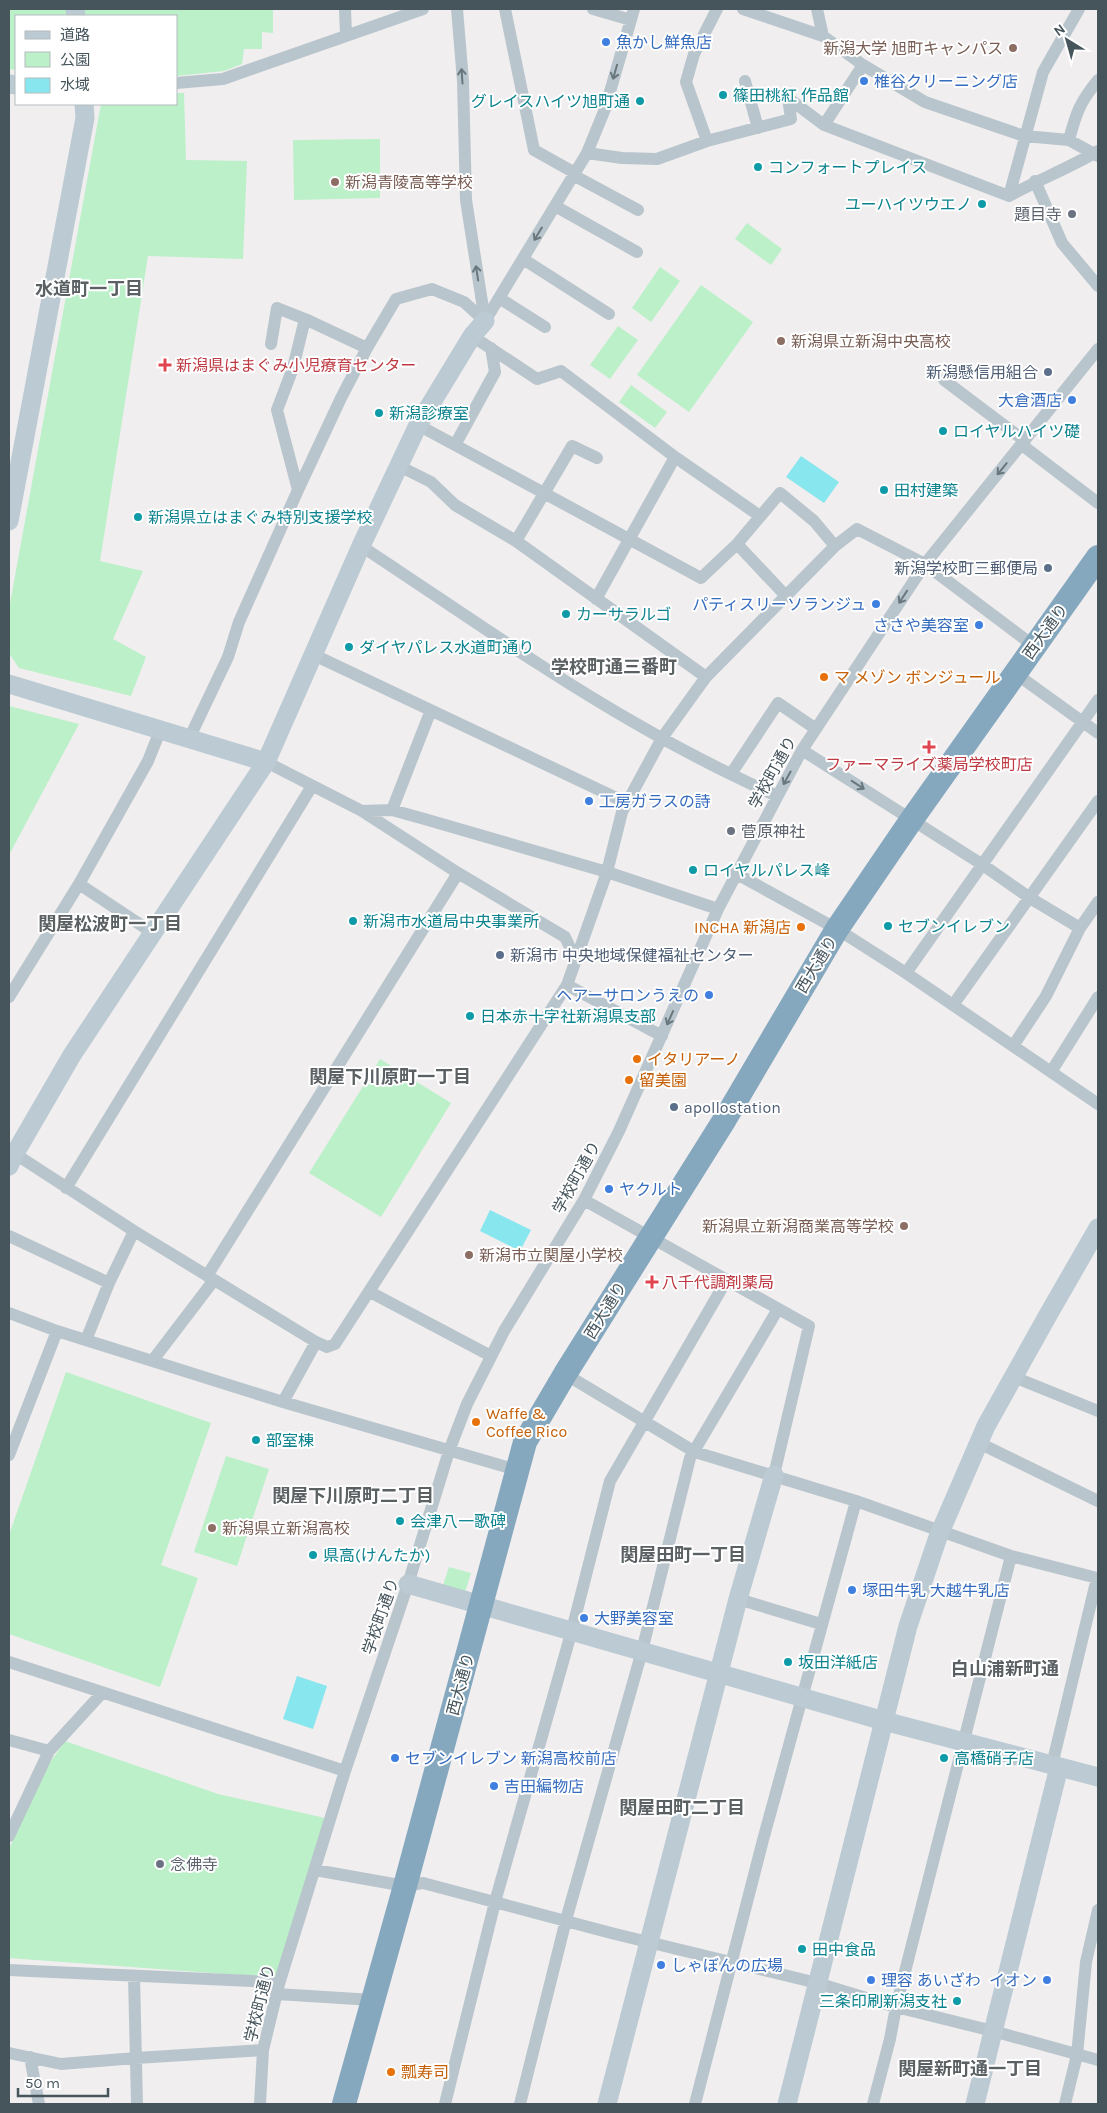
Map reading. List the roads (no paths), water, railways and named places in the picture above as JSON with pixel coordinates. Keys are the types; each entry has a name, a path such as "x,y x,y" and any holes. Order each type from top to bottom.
{"highway":[{"name":"西大通り","path":"344,2104 525,1442 564,1374 650,1239 837,929 912,819 1098,557"}],"street":[{"path":"345,9 346,35"},
{"path":"178,83 223,79 346,35 386,14 422,9"},
{"path":"457,9 463,81 466,200 485,321"},
{"path":"505,9 534,150 638,210"},
{"path":"593,9 632,14 605,109 587,152 485,321 472,336 418,425 361,546 266,762 72,1055 10,1157 66,1188 316,1342 327,1347 335,1344 567,984 607,872 622,812 662,738 706,677 785,595 835,546 857,529 925,564 1034,646"},
{"path":"707,142 686,82 694,54 717,9"},
{"path":"743,9 823,36 863,65 926,102 1024,136 1069,140 1097,153"},
{"path":"817,9 823,36"},
{"path":"1009,196 1043,72 1080,9"},
{"path":"824,124 863,65"},
{"path":"1069,140 1075,115 1083,98 1098,80"},
{"path":"745,81 758,128"},
{"path":"587,152 622,158 657,159 707,142 791,119 788,98 824,124 1009,196"},
{"path":"9,521 85,118 84,105"},
{"path":"1009,196 1035,181 1069,168 1097,153"},
{"path":"1035,181 1062,243 1098,286"},
{"path":"555,206 637,252"},
{"path":"522,259 609,314"},
{"path":"189,739 228,657 239,622 341,398 367,348 396,299 432,289 464,302 485,321"},
{"path":"499,298 545,327"},
{"path":"271,344 277,308 367,348"},
{"path":"298,490 277,410 293,368 305,319"},
{"path":"472,336 537,378 561,371 675,457 760,516"},
{"path":"455,445 495,372 491,348"},
{"name":"学校町通り","path":"260,2104 263,2050 278,1989 344,1771 408,1584 449,1451 467,1404 504,1331 584,1200 619,1131 718,909 802,750 925,564 1098,348"},
{"path":"944,380 1098,503"},
{"path":"418,425 701,578 737,544 780,493 814,521 835,546"},
{"path":"516,541 543,492 572,446 597,458"},
{"path":"596,599 675,457"},
{"path":"399,466 431,482 455,505 516,541 706,677"},
{"path":"737,544 785,595"},
{"path":"361,546 568,682 662,738 777,796"},
{"path":"314,655 628,803"},
{"path":"1015,673 1098,733"},
{"path":"9,684 266,762 362,811 458,873 565,937 576,960"},
{"path":"906,973 1098,700"},
{"path":"731,774 778,704 816,729"},
{"path":"392,810 431,710"},
{"path":"9,997 79,884 148,761 160,731"},
{"path":"802,750 983,865 1030,898 1080,928"},
{"path":"66,1188 312,786"},
{"path":"953,1005 1096,809"},
{"path":"362,811 392,810 607,872 718,909"},
{"path":"153,1360 211,1278 458,873"},
{"path":"735,874 837,929 906,973 1098,1104"},
{"path":"79,884 153,933"},
{"path":"1013,1046 1046,996 1080,928 1098,902"},
{"path":"567,984 662,1036"},
{"path":"1051,1072 1098,997"},
{"path":"584,1200 650,1239 810,1326 774,1475 738,1599 606,2104"},
{"path":"787,2104 908,1626 941,1531 979,1443 1098,1228"},
{"path":"86,1340 109,1283 134,1231"},
{"path":"9,1236 109,1283"},
{"path":"445,2104 495,1902 572,1630 610,1481 726,1280"},
{"path":"370,1292 491,1356"},
{"path":"520,2104 566,1920 642,1651 690,1458 778,1309"},
{"path":"9,1313 57,1331 283,1402 517,1470"},
{"path":"9,1455 57,1331"},
{"path":"283,1402 316,1342"},
{"path":"564,1374 695,1452 856,1501 1011,1556 1098,1578 975,2104"},
{"path":"1014,1377 1098,1411"},
{"path":"979,1443 1098,1501"},
{"path":"694,2104 801,1697 856,1501"},
{"path":"873,2104 1011,1556"},
{"path":"408,1584 572,1630 719,1675 884,1721 1098,1777"},
{"path":"738,1599 822,1624"},
{"path":"9,1662 344,1771"},
{"path":"9,1836 49,1751 102,1693"},
{"path":"9,1740 49,1751"},
{"path":"315,1870 405,1886 422,1883 648,1942 817,1983 896,2007 1098,2060"},
{"path":"1065,2104 1077,2055 1086,1962 1098,1910"},
{"path":"9,1970 252,1980 278,1989 373,2000"},
{"path":"134,1976 136,2104"},
{"path":"9,2054 61,2064 263,2050"},
{"path":"30,2057 39,2104"}],"water":[{"path":"801,456 839,482 824,503 786,477"},
{"path":"490,1210 531,1230 520,1251 480,1231"},
{"path":"297,1676 327,1686 313,1729 283,1719"}],"place":[{"name":"魚かし鮮魚店","path":"606,42"},
{"name":"新潟大学 旭町キャンパス","path":"1013,48"},
{"name":"椎谷クリーニング店","path":"864,81"},
{"name":"篠田桃紅 作品館","path":"723,95"},
{"name":"グレイスハイツ旭町通","path":"640,101"},
{"name":"コンフォートプレイス","path":"758,167"},
{"name":"新潟青陵高等学校","path":"335,182"},
{"name":"ユーハイツウエノ","path":"982,204"},
{"name":"題目寺","path":"1072,214"},
{"name":"新潟県立新潟中央高校","path":"781,341"},
{"name":"新潟県はまぐみ小児療育センター","path":"165,365"},
{"name":"新潟懸信用組合","path":"1048,372"},
{"name":"大倉酒店","path":"1072,400"},
{"name":"新潟診療室","path":"379,413"},
{"name":"ロイヤルハイツ礎","path":"943,431"},
{"name":"田村建築","path":"884,490"},
{"name":"新潟県立はまぐみ特別支援学校","path":"138,517"},
{"name":"新潟学校町三郵便局","path":"1048,568"},
{"name":"パティスリーソランジュ","path":"876,604"},
{"name":"カーサラルゴ","path":"566,614"},
{"name":"ささや美容室","path":"979,625"},
{"name":"ダイヤパレス水道町通り","path":"349,647"},
{"name":"マ メゾン ボンジュール","path":"824,677"},
{"name":"ファーマライズ薬局学校町店","path":"929,747"},
{"name":"工房ガラスの詩","path":"589,801"},
{"name":"菅原神社","path":"731,831"},
{"name":"ロイヤルパレス峰","path":"693,870"},
{"name":"新潟市水道局中央事業所","path":"353,921"},
{"name":"セブンイレブン","path":"888,926"},
{"name":"INCHA 新潟店","path":"801,927"},
{"name":"新潟市 中央地域保健福祉センター","path":"500,955"},
{"name":"ヘアーサロンうえの","path":"709,995"},
{"name":"日本赤十字社新潟県支部","path":"470,1016"},
{"name":"イタリアーノ","path":"637,1059"},
{"name":"留美園","path":"629,1080"},
{"name":"apollostation","path":"674,1107"},
{"name":"ヤクルト","path":"609,1189"},
{"name":"新潟県立新潟商業高等学校","path":"904,1226"},
{"name":"新潟市立関屋小学校","path":"469,1255"},
{"name":"八千代調剤薬局","path":"652,1282"},
{"name":"Waffe & Coffee Rico","path":"476,1422"},
{"name":"部室棟","path":"256,1440"},
{"name":"会津八一歌碑","path":"400,1521"},
{"name":"新潟県立新潟高校","path":"212,1528"},
{"name":"県高(けんたか)","path":"313,1555"},
{"name":"塚田牛乳 大越牛乳店","path":"852,1590"},
{"name":"大野美容室","path":"584,1618"},
{"name":"坂田洋紙店","path":"788,1662"},
{"name":"セブンイレブン 新潟高校前店","path":"395,1758"},
{"name":"高橋硝子店","path":"944,1758"},
{"name":"吉田編物店","path":"494,1786"},
{"name":"念佛寺","path":"160,1864"},
{"name":"田中食品","path":"802,1949"},
{"name":"しゃぼんの広場","path":"661,1965"},
{"name":"理容 あいざわ","path":"871,1980"},
{"name":"イオン","path":"1047,1980"},
{"name":"三条印刷新潟支社","path":"957,2001"},
{"name":"瓢寿司","path":"391,2072"}],"district":[{"name":"水道町一丁目","path":"89,289"},
{"name":"学校町通三番町","path":"614,667"},
{"name":"関屋松波町一丁目","path":"110,924"},
{"name":"関屋下川原町一丁目","path":"390,1077"},
{"name":"関屋下川原町二丁目","path":"353,1496"},
{"name":"関屋田町一丁目","path":"683,1555"},
{"name":"白山浦新町通","path":"1005,1669"},
{"name":"関屋田町二丁目","path":"682,1808"},
{"name":"関屋新町通一丁目","path":"970,2069"}]}
